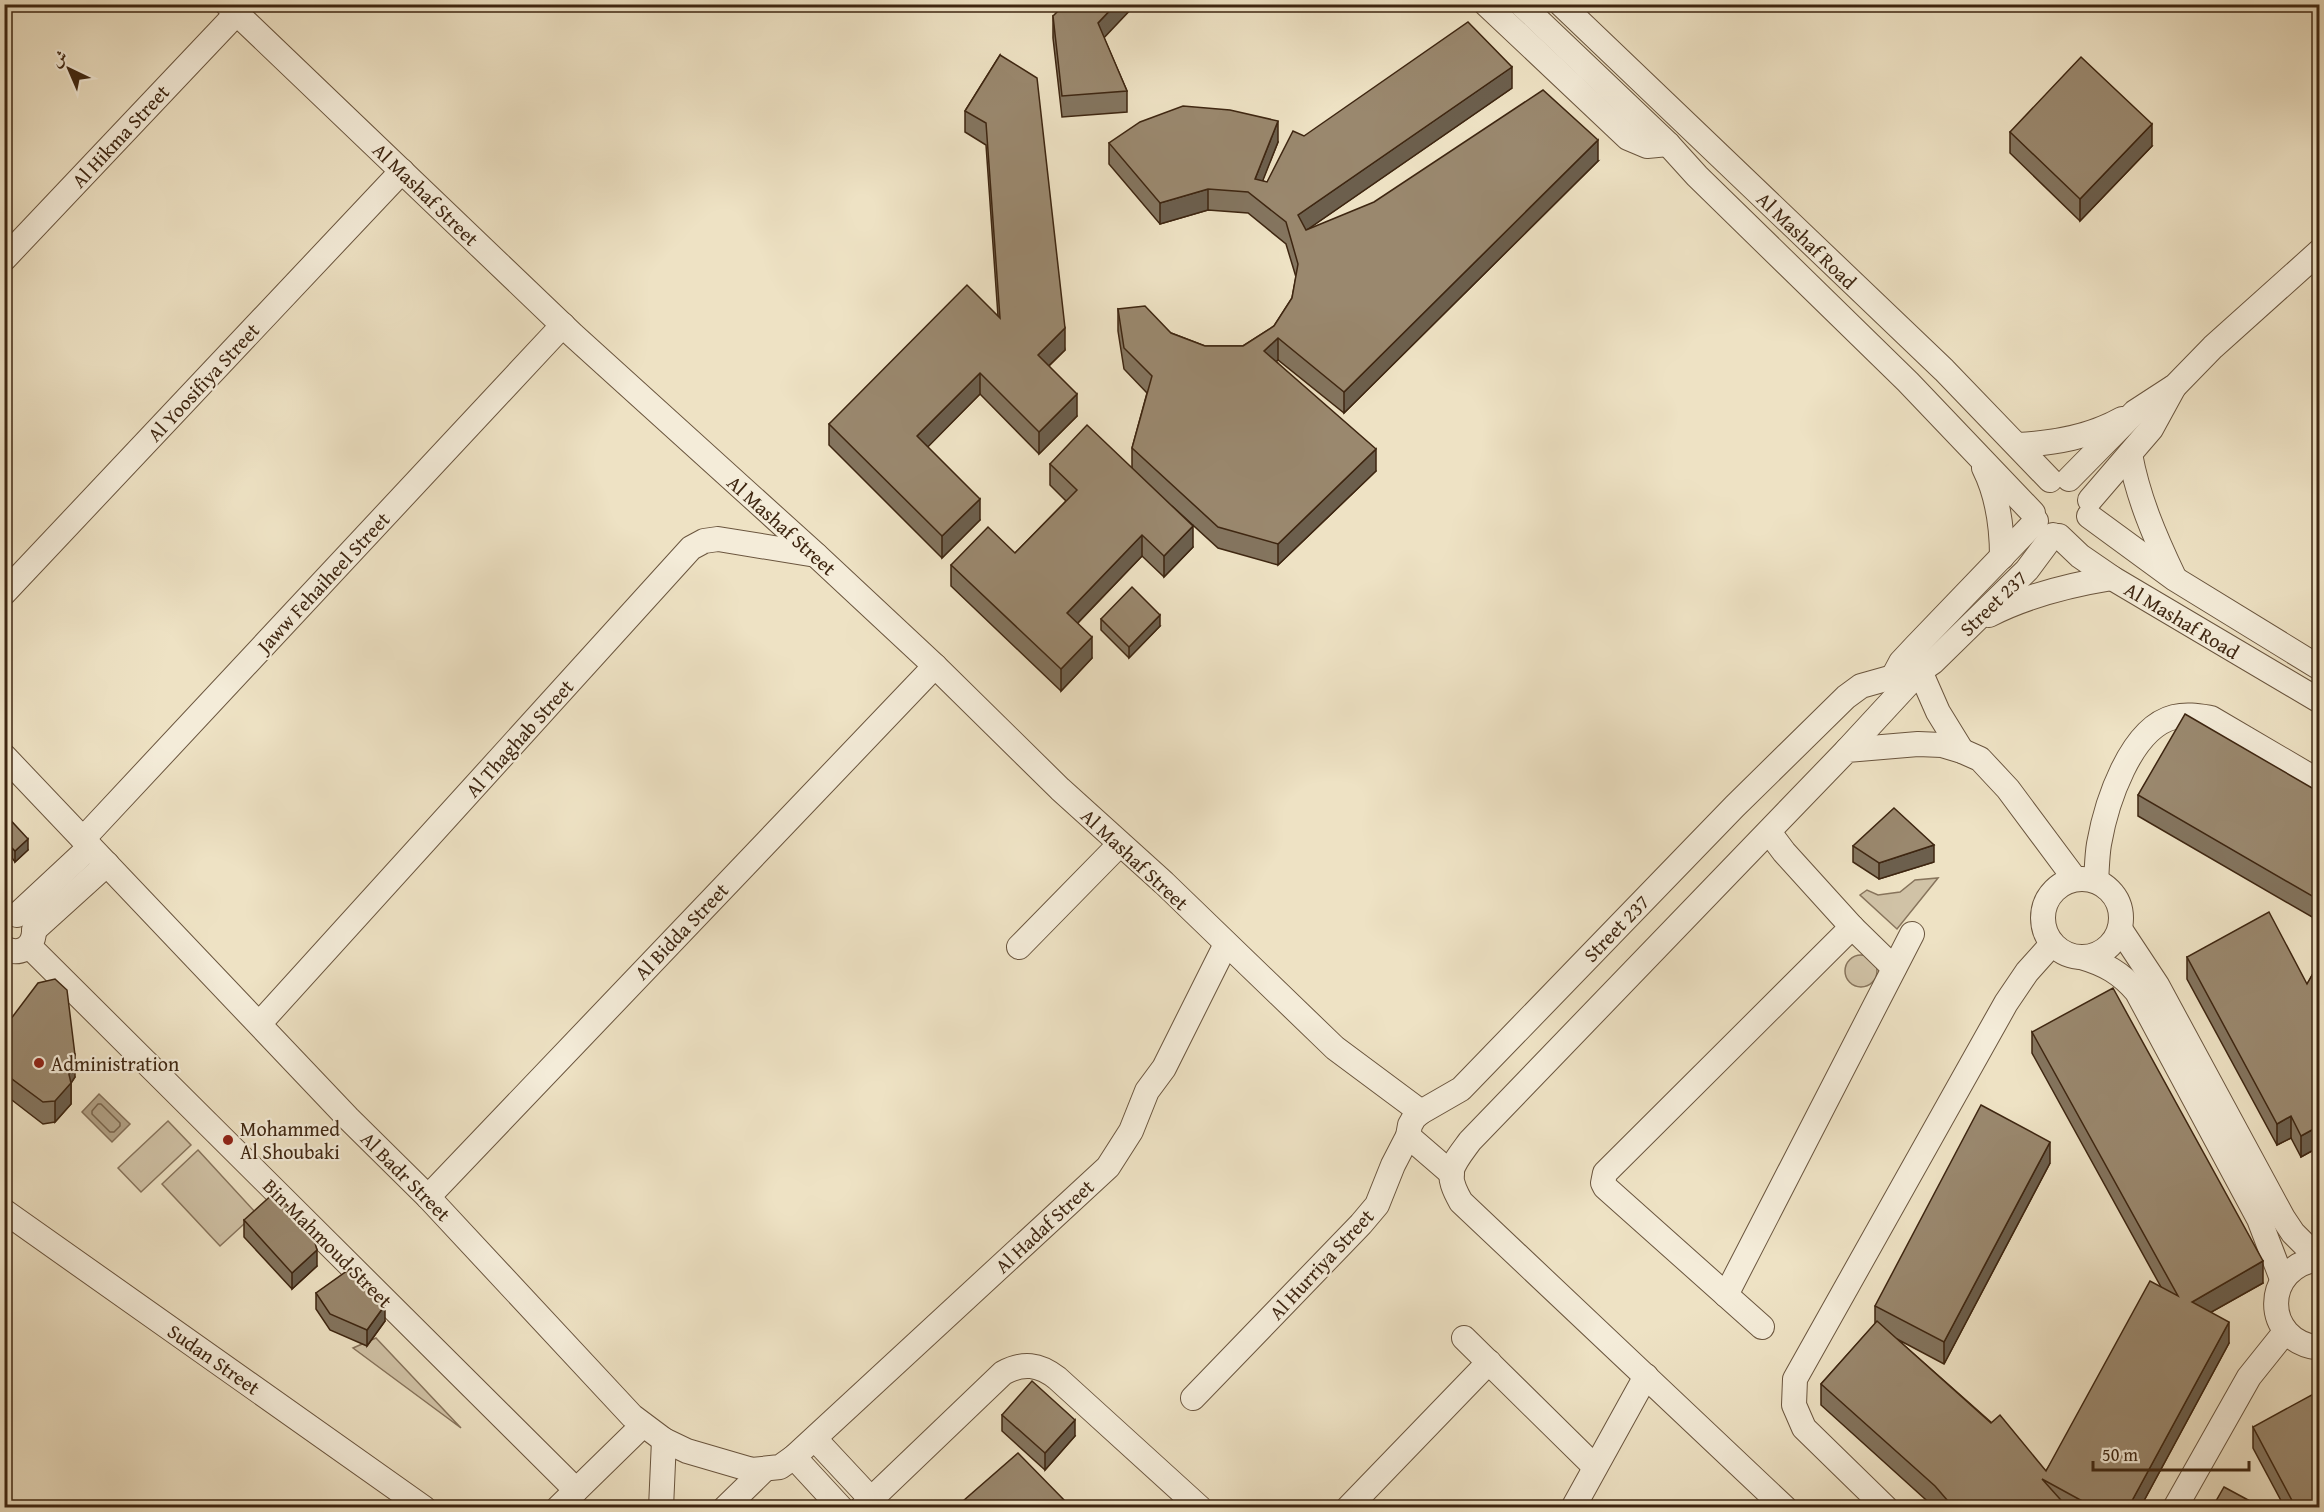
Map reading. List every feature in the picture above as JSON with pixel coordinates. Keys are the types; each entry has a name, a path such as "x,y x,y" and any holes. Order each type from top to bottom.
{"street":[{"path":"1486,4 1628,138 1647,146 1668,144"},
{"name":"Al Mashaf Road","path":"1521,4 1668,144 1908,382 2045,526 2080,556 2112,578 2316,702"},
{"name":"Al Mashaf Road","path":"1561,4 1944,370 2018,445 2060,479"},
{"name":"Al Mashaf Street","path":"231,9 563,326 816,555 934,666 1060,789 1335,1048 1421,1112"},
{"name":"Al Hikma Street","path":"4,258 231,9"},
{"name":"Al Yoosifiya Street","path":"4,593 402,171"},
{"path":"2018,445 2067,440 2113,424 2135,412 2175,386 2213,347 2319,251"},
{"name":"Jaww Fehaiheel Street","path":"21,927 86,843 563,326"},
{"path":"2135,412 2060,479 2042,485 2032,503 2045,526 2067,535 2080,529 2089,508 2151,429 2175,386"},
{"path":"2130,454 2136,483 2149,522 2175,579"},
{"path":"1979,458 1995,496 2001,526 2002,557"},
{"path":"2060,479 2083,487 2089,508"},
{"name":"Al Mashaf Road","path":"2089,508 2175,579 2319,668"},
{"name":"Street 237","path":"1893,677 1908,655 2002,557 2045,526"},
{"name":"Street 237","path":"1421,1112 1461,1089 1736,806 1846,697 1862,686 1893,677 1906,676 1920,671 1933,662 2027,570 2045,526"},
{"name":"Al Thaghab Street","path":"260,1023 690,548 704,541 718,539 816,555"},
{"path":"1971,624 2016,603 2063,587 2112,578"},
{"name":"Al Bidda Street","path":"428,1197 934,666"},
{"path":"1785,1508 1461,1202 1451,1184 1453,1165 1470,1141 1752,851 1920,671 1934,704 1962,751"},
{"path":"2086,880 2118,781 2140,740 2154,727 2172,718 2192,715 2211,718 2319,782"},
{"path":"1847,750 1918,744 1942,745 1980,759 2086,880"},
{"name":"Al Badr Street","path":"4,756 348,1118 428,1197 643,1425 664,1440 710,1459 752,1470 764,1470"},
{"path":"1769,832 1848,931"},
{"path":"1019,947 1120,844"},
{"path":"1752,851 1766,857 1782,870 1848,931 1894,968"},
{"path":"4,948 15,952 25,949 21,927 107,864"},
{"path":"2081,957 2102,952 2110,946 2120,929 2122,919 2118,900 2105,885 2086,880 2057,888 2045,905 2043,925 2052,944 2070,956 2081,957 2113,969 2137,992 2259,1219 2282,1279"},
{"name":"Bin Mahmoud Street","path":"21,927 576,1490"},
{"path":"2120,929 2157,985 2283,1218 2293,1233 2319,1259"},
{"path":"1762,1327 1605,1187 1603,1178 1605,1173 1848,931"},
{"path":"1726,1295 1912,934"},
{"name":"Al Hadaf Street","path":"794,1457 1108,1167 1131,1131 1147,1091 1164,1068 1226,944"},
{"path":"1886,1508 1804,1428 1794,1405 1795,1379 2006,1003 2027,972 2052,944"},
{"name":"Al Hurriya Street","path":"1193,1398 1377,1205 1414,1118 1421,1112"},
{"path":"1408,1136 1452,1174"},
{"name":"Sudan Street","path":"4,1211 424,1508"},
{"path":"2319,1259 2304,1261 2282,1279 2275,1306 2278,1320 2285,1332 2296,1342 2308,1347 2319,1348"},
{"path":"2175,1508 2248,1377 2285,1332"},
{"path":"1464,1338 1594,1466"},
{"path":"1348,1508 1489,1362"},
{"path":"814,1439 867,1503 1003,1373 1013,1367 1037,1366 1057,1378 1200,1508"},
{"path":"1573,1508 1594,1466 1646,1376"},
{"path":"558,1508 643,1425"},
{"path":"660,1508 664,1440"},
{"path":"725,1508 764,1470 780,1467 794,1457 841,1508"}],"shaded area":[{"path":"1938,878 1897,929 1860,895 1867,890 1878,895 1900,892 1915,880"},
{"path":"1861,955 1872,960 1877,971 1872,982 1861,987 1850,982 1845,971 1850,960"},
{"path":"168,1121 191,1145 141,1192 118,1168"},
{"path":"198,1150 256,1213 220,1246 162,1184"},
{"path":"376,1338 461,1428 353,1348"}],"water":[{"path":"99,1094 130,1124 112,1142 82,1112"}],"building":[{"path":"1065,4 1116,4 1098,23 1127,91 1062,96 1053,16"},
{"path":"1468,22 1512,67 1298,215 1306,230 1374,202 1543,90 1598,140 1344,392 1278,338 1264,351 1376,449 1278,544 1218,527 1132,448 1152,376 1124,348 1118,309 1145,306 1171,333 1205,346 1243,346 1274,326 1292,298 1298,264 1286,222 1248,192 1208,189 1160,203 1109,143 1140,122 1183,106 1230,110 1278,121 1255,179 1267,182 1293,131 1304,136"},
{"path":"1000,55 1037,78 1065,328 1038,355 1077,394 1039,432 980,373 917,436 980,499 942,536 829,424 967,285 1000,318 986,123 965,111"},
{"path":"2081,57 2152,124 2080,199 2010,132"},
{"path":"1087,425 1193,526 1164,556 1142,535 1067,613 1092,637 1061,669 951,565 988,527 1015,553 1077,490 1050,464"},
{"path":"1132,587 1160,615 1129,647 1101,619"},
{"path":"2185,714 2319,792 2319,900 2138,795"},
{"path":"1894,808 1934,845 1879,863 1853,846"},
{"path":"4,813 28,839 15,851 12,848 4,855"},
{"path":"2269,912 2307,984 2319,963 2319,1126 2301,1136 2291,1116 2277,1124 2187,957"},
{"name":"Administration","path":"55,979 67,990 75,1055 67,1066 71,1083 55,1101 43,1102 4,1073 4,1028 38,983"},
{"path":"2113,988 2263,1261 2192,1302 2229,1322 2128,1508 2095,1508 2042,1479 2068,1508 1954,1508 1935,1486 1821,1384 1877,1321 1991,1423 2000,1415 2046,1471 2150,1281 2178,1296 2032,1032"},
{"path":"1981,1105 2050,1142 1944,1342 1875,1306"},
{"path":"275,1192 312,1232 317,1250 292,1273 244,1220"},
{"path":"351,1268 385,1305 367,1330 330,1314 316,1293"},
{"path":"1032,1381 1075,1420 1045,1453 1002,1415"},
{"path":"2319,1391 2319,1508 2296,1508 2253,1427"},
{"path":"1018,1453 1070,1508 955,1508"},
{"path":"2224,1487 2263,1508 2212,1508"}],"place":[{"name":"Administration","path":"39,1063"},
{"name":"Mohammed Al Shoubaki","path":"228,1140"}]}
